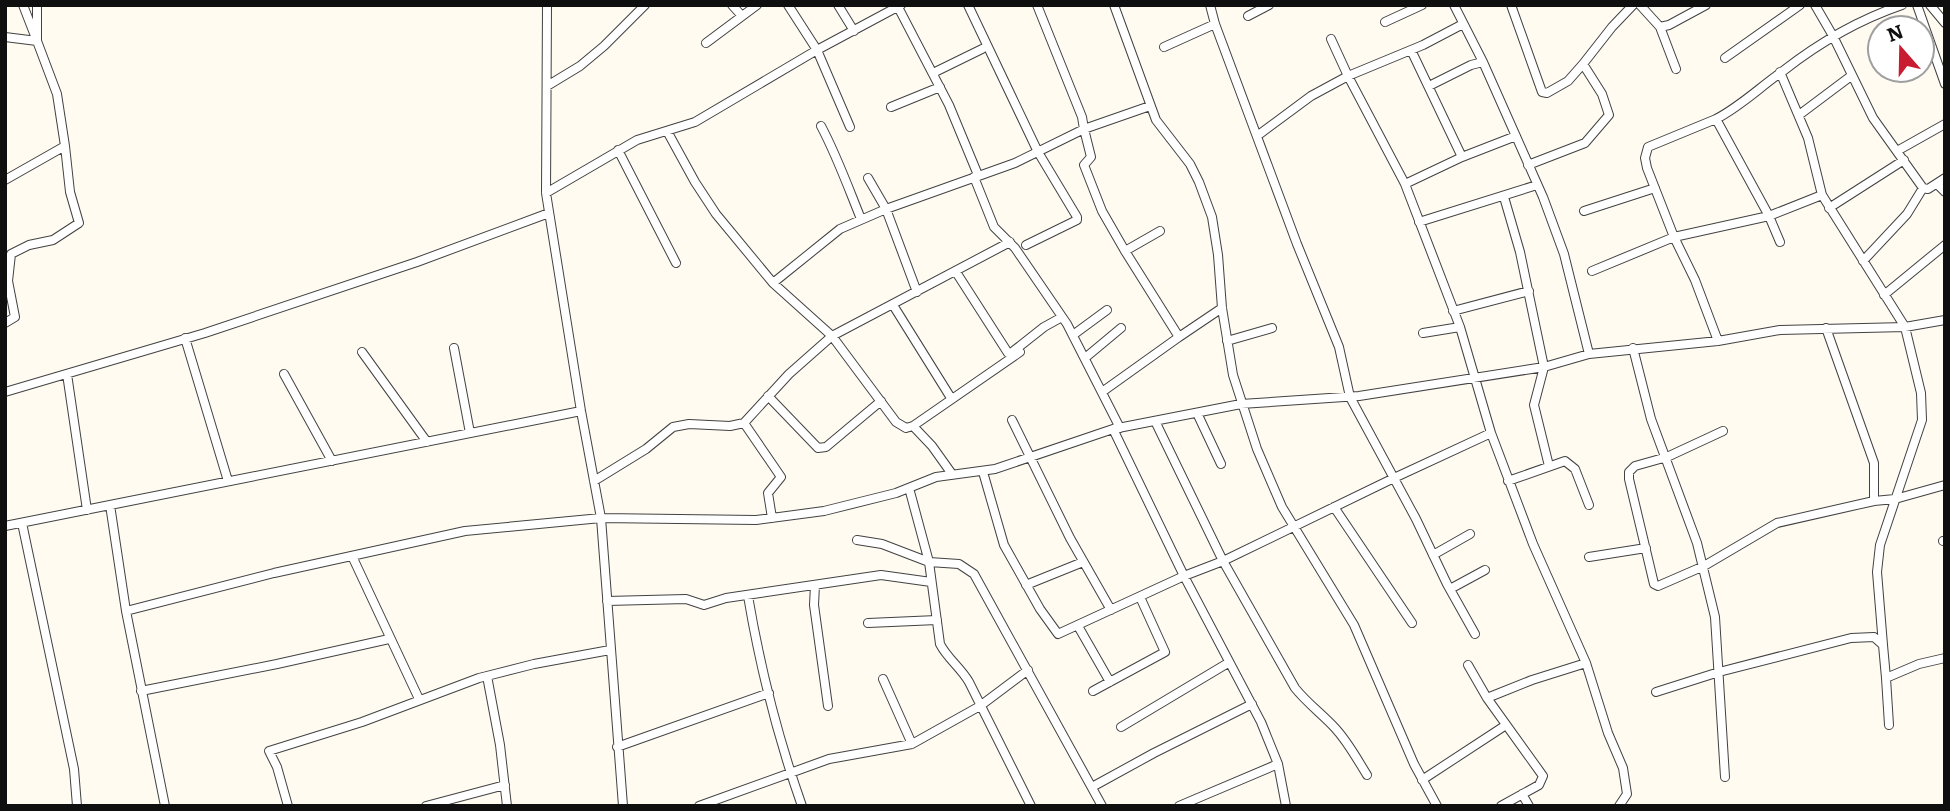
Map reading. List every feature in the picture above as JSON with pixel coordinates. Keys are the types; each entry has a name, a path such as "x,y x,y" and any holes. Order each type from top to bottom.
{"street":[{"path":"5,323 15,317 8,281 11,254 29,245 53,240 79,223 70,192 57,94 23,5"},
{"path":"37,5 37,41"},
{"path":"548,5 546,193 601,517 623,806"},
{"path":"547,86 580,66 645,5"},
{"path":"732,5 742,16"},
{"path":"706,43 757,5"},
{"path":"788,5 817,50 850,127"},
{"path":"838,5 853,31"},
{"path":"968,5 1038,152 1077,217 1076,220 1026,245"},
{"path":"1037,5 1084,129 1091,158 1084,165 1102,212 1179,337"},
{"path":"1114,5 1156,120 1190,164 1212,217 1227,341 1241,404 1257,449 1293,527 1354,625 1422,780 1437,806"},
{"path":"1210,5 1297,244 1339,347 1350,397 1475,634"},
{"path":"1248,16 1258,8 1269,5"},
{"path":"1385,22 1422,5"},
{"path":"1454,5 1516,136 1564,254 1589,354"},
{"path":"1511,5 1542,92 1547,93 1569,81 1633,5"},
{"path":"1640,5 1660,27 1676,69"},
{"path":"1660,27 1706,5"},
{"path":"1725,58 1800,5"},
{"path":"1815,5 1873,118 1923,188 1928,189 1945,178"},
{"path":"1718,341 1655,188 1645,158 1648,147 1716,119 1741,105 1780,72 1833,36 1858,22 1902,5"},
{"path":"1917,5 1945,84"},
{"path":"1930,5 1945,23"},
{"path":"546,193 637,140 695,122 817,50 900,6 968,147 994,227 1010,242 1062,317 1102,391 1116,428 1184,576 1252,705 1278,764 1286,806"},
{"path":"1164,47 1215,24"},
{"path":"1257,136 1311,96 1348,76 1411,50 1463,24"},
{"path":"5,37 37,41"},
{"path":"1332,39 1348,76 1405,184 1460,327 1474,380 1508,481 1586,663 1608,733 1623,768 1627,794 1619,806"},
{"path":"933,73 982,49"},
{"path":"1411,50 1462,157"},
{"path":"1429,86 1471,65 1483,62"},
{"path":"1528,165 1585,143 1609,115 1602,94 1583,64"},
{"path":"1780,72 1799,115 1822,195 1905,327 1923,410 1903,480 1880,545 1877,572 1889,725"},
{"path":"1799,115 1852,76"},
{"path":"891,107 940,87"},
{"path":"773,283 840,229 861,219 1015,163 1084,129 1150,106"},
{"path":"1716,119 1769,216 1780,242"},
{"path":"1897,152 1945,124"},
{"path":"821,126 838,158 842,175 861,219"},
{"path":"667,131 716,214 773,283 832,336 896,422 906,428 913,426 1020,352"},
{"path":"1405,184 1462,157 1516,136"},
{"path":"5,180 65,146"},
{"path":"618,150 676,263"},
{"path":"1829,208 1903,160"},
{"path":"868,177 886,209 917,292"},
{"path":"1937,184 1945,192"},
{"path":"1419,222 1537,185"},
{"path":"1584,211 1655,188"},
{"path":"1863,261 1907,214 1923,188"},
{"path":"1592,271 1674,236 1769,216 1822,195"},
{"path":"1504,197 1529,291 1544,367 1534,405 1549,466"},
{"path":"5,391 185,338 417,262 549,213"},
{"path":"1125,251 1160,231"},
{"path":"594,481 646,449 673,426 730,426 744,423 789,374 832,336 1010,242"},
{"path":"1884,295 1945,244"},
{"path":"956,272 1007,353 1011,353 1044,327 1062,317"},
{"path":"1453,311 1529,291"},
{"path":"893,305 951,398"},
{"path":"1102,391 1222,308"},
{"path":"1073,335 1107,310"},
{"path":"126,611 465,531 601,517 772,519 824,511 909,488 925,481 953,474 983,471 1031,458 1116,428 1241,404 1350,397 1474,380 1544,367 1589,354 1718,341 1780,330 1905,327 1945,320"},
{"path":"1423,333 1460,327"},
{"path":"1085,358 1121,328"},
{"path":"1227,341 1272,328"},
{"path":"1826,328 1874,463 1874,501"},
{"path":"185,338 229,481"},
{"path":"454,348 470,433"},
{"path":"1633,348 1651,419 1667,457 1704,566 1715,617 1725,777"},
{"path":"362,352 427,442"},
{"path":"67,374 87,510"},
{"path":"284,374 332,461"},
{"path":"768,396 818,448 826,447 880,401"},
{"path":"5,526 581,411"},
{"path":"1197,413 1221,464"},
{"path":"1012,420 1083,562 1111,610"},
{"path":"1155,421 1223,561 1295,688 1308,705 1345,739 1367,775"},
{"path":"744,423 781,477 768,493 772,519"},
{"path":"913,426 953,474"},
{"path":"1723,431 1667,457 1635,466 1629,471 1654,584 1658,586 1704,566 1777,523 1874,501 1895,499 1945,485"},
{"path":"983,471 1004,545 1040,609 1058,634 1223,561 1492,433"},
{"path":"1508,481 1565,461 1571,464 1589,505"},
{"path":"909,488 929,562 943,650 961,668 1031,806"},
{"path":"110,505 126,611 165,806"},
{"path":"1334,507 1412,623"},
{"path":"22,523 74,769 77,806"},
{"path":"1433,555 1470,534"},
{"path":"857,540 881,544 929,562 959,564 974,574 1102,806"},
{"path":"1589,557 1646,548"},
{"path":"352,556 419,699"},
{"path":"1026,584 1083,562"},
{"path":"1450,589 1485,570"},
{"path":"607,601 686,599 704,605 726,598 881,575 931,582"},
{"path":"815,584 814,605 828,706"},
{"path":"748,596 756,645 790,772 802,806"},
{"path":"1093,691 1165,652 1140,597"},
{"path":"868,622 937,620"},
{"path":"1079,626 1110,682"},
{"path":"1656,692 1719,672 1851,638 1874,637 1883,645"},
{"path":"141,691 389,639"},
{"path":"288,806 277,767 269,751 362,722 487,676 610,650"},
{"path":"1886,678 1919,664 1945,658"},
{"path":"1121,727 1228,663"},
{"path":"1487,698 1586,663"},
{"path":"1468,665 1487,698 1543,776 1539,785 1501,806"},
{"path":"699,806 829,759 912,744 980,706 1028,670"},
{"path":"487,676 507,806"},
{"path":"883,679 912,744"},
{"path":"617,747 769,693"},
{"path":"1092,787 1154,752 1252,705"},
{"path":"1422,780 1506,725"},
{"path":"1179,806 1278,764"},
{"path":"426,806 505,785"},
{"path":"1522,794 1529,806"}]}
